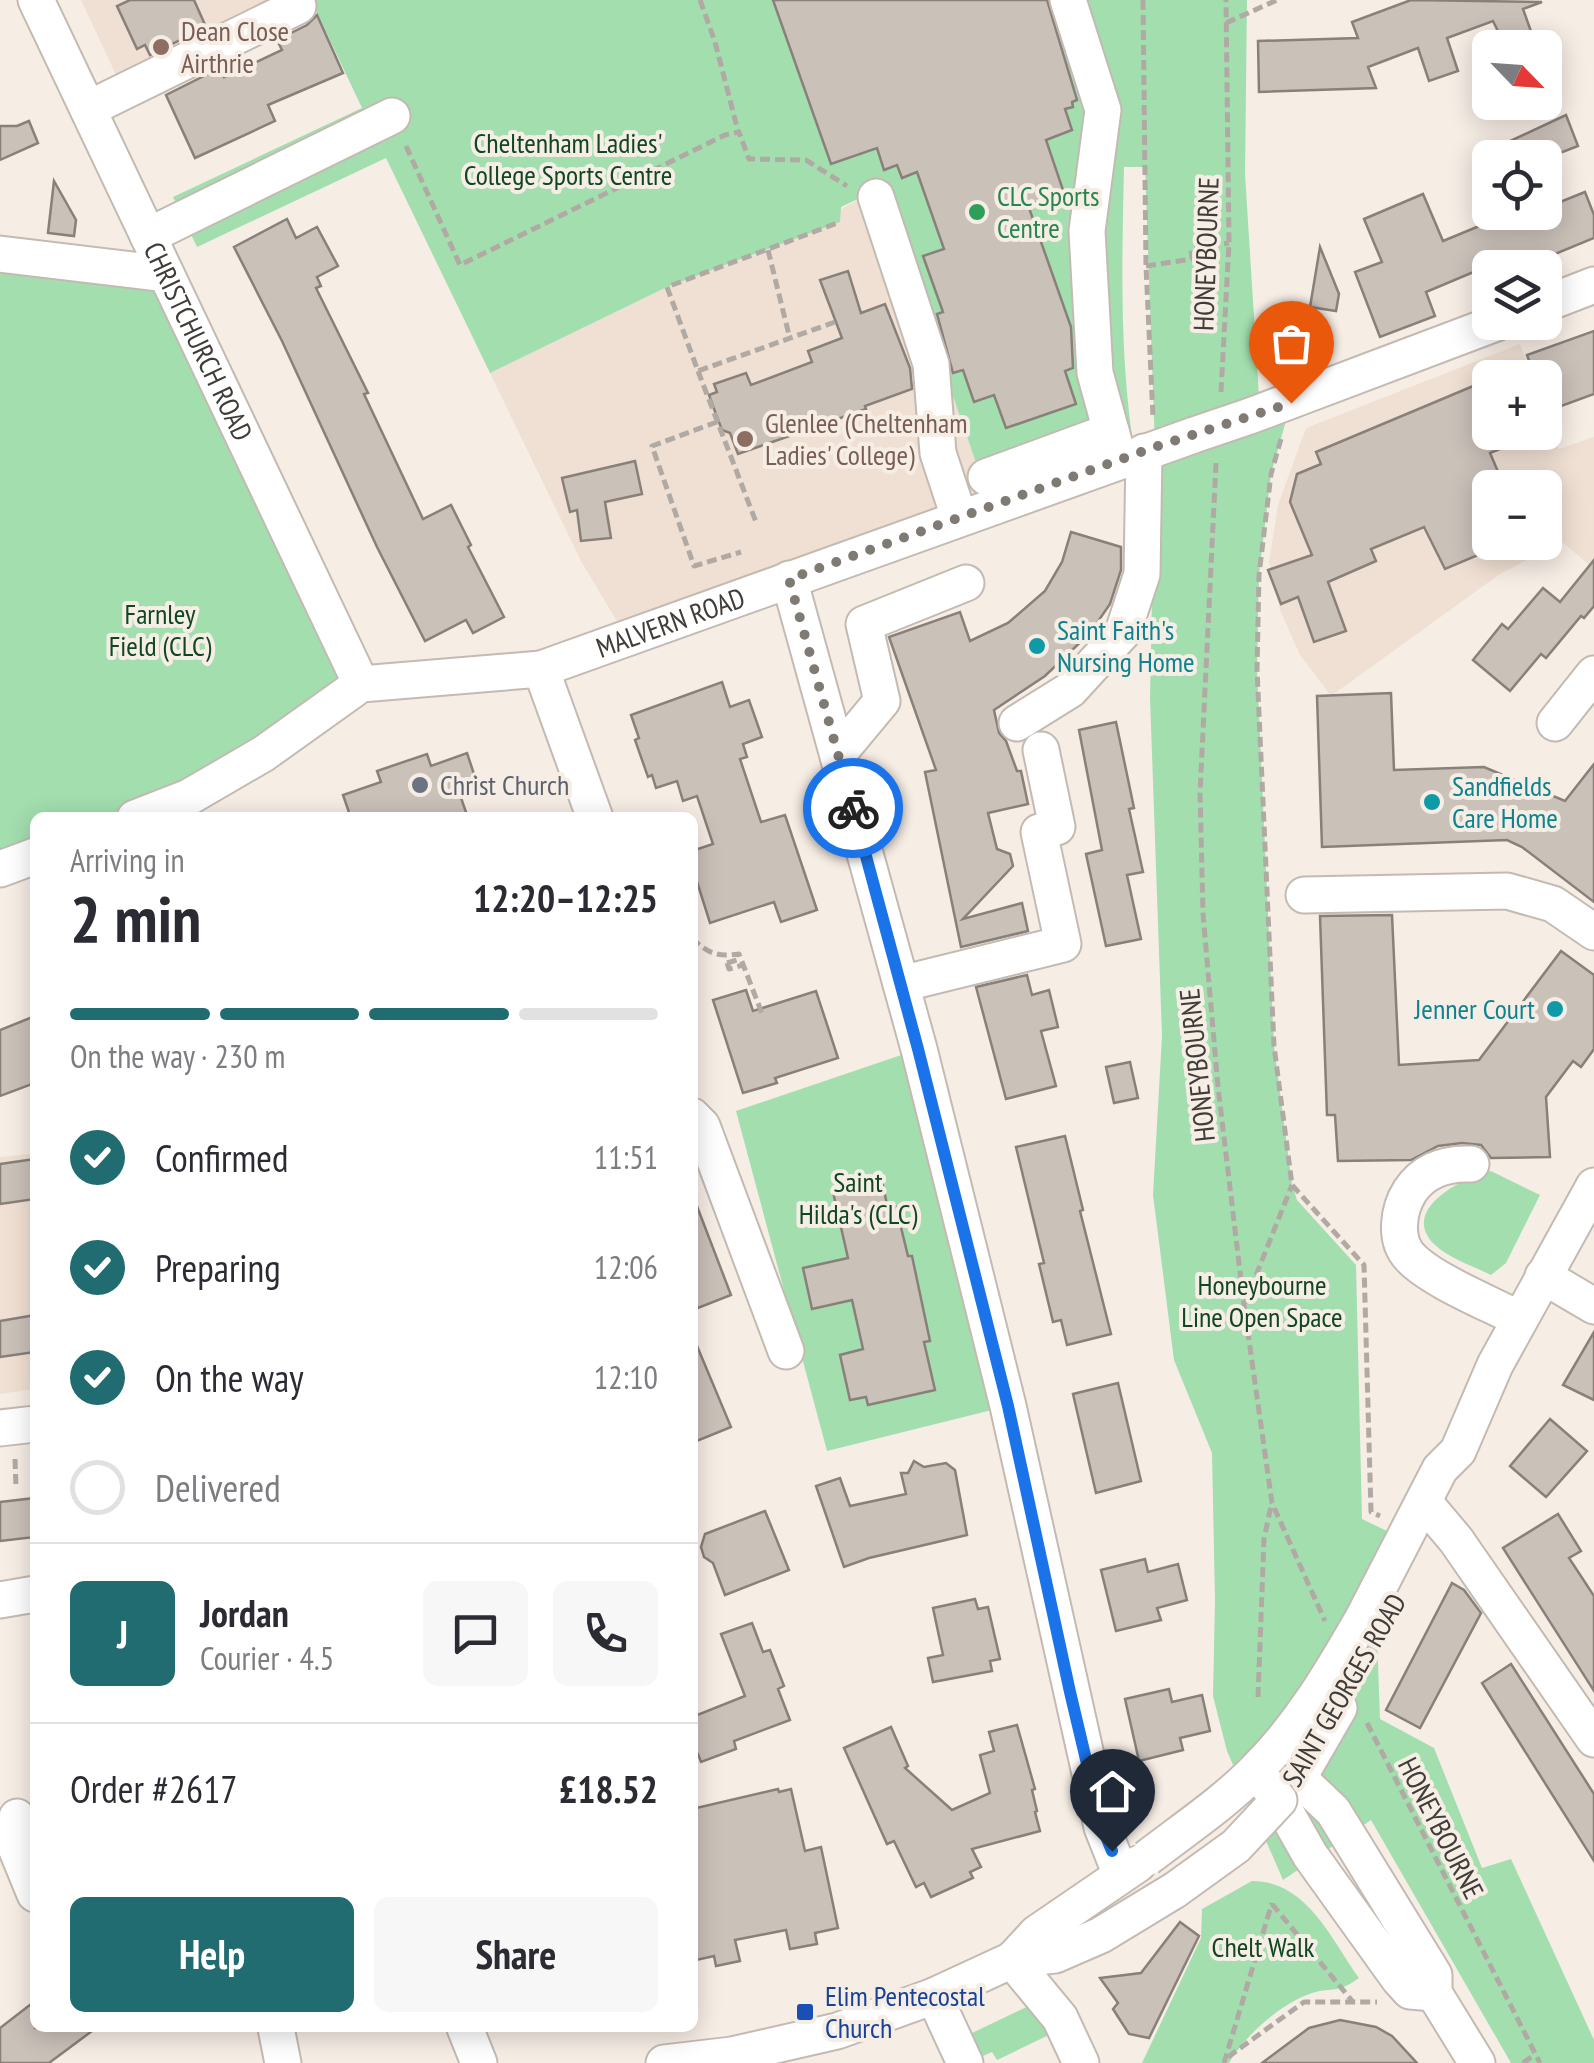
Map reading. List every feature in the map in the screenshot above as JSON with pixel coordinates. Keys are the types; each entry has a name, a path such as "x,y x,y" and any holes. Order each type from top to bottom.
{"street":[{"name":"CHRISTCHURCH ROAD","path":"36,0 361,684"},
{"path":"1017,723 1070,690 1123,632 1142,574 1132,447 1095,373 1087,230 1103,110 1068,0"},
{"path":"88,109 298,6"},
{"path":"148,236 392,116"},
{"path":"876,197 931,364 938,454 959,517"},
{"path":"0,254 166,274"},
{"path":"1562,298 1594,286"},
{"name":"MALVERN ROAD","path":"361,684 541,669 959,517 998,483 1132,447 1205,448 1235,409 1291,403 1472,332"},
{"path":"789,579 901,984 1008,1406 1102,1827 1134,1866"},
{"path":"838,754 882,701 864,624 966,583"},
{"path":"811,657 867,638"},
{"path":"541,669 593,812"},
{"path":"1554,723 1594,674"},
{"path":"150,812 189,797 264,754 361,684"},
{"path":"901,984 1063,944 1038,832 1058,828 1041,750"},
{"path":"0,868 30,858"},
{"path":"1304,895 1507,891 1554,904 1594,932"},
{"path":"698,1122 786,1351"},
{"path":"1471,1164 1439,1168 1413,1187 1400,1216 1403,1244 1409,1256 1425,1268 1520,1319"},
{"name":"SAINT GEORGES ROAD","path":"664,2063 732,2055 838,2031 934,1996 1012,1960 1056,1955 1175,1890 1236,1846 1289,1789 1424,1515 1456,1476 1458,1451 1520,1319 1594,1186"},
{"path":"1544,1276 1594,1306"},
{"path":"0,1428 30,1425"},
{"path":"1424,1515 1594,1739"},
{"path":"0,1600 30,1595"},
{"name":"SAINT GEORGES ROAD","path":"1012,1960 1037,1933 1134,1866 1264,1762 1376,1619"},
{"path":"1264,1762 1289,1789 1310,1855 1398,1979 1410,1991 1434,1994 1477,2063"},
{"path":"17,1815 14,1843 30,1882"},
{"path":"1012,1960 1060,2018 1081,2063"},
{"path":"934,1996 965,2063"},
{"path":"277,2032 283,2063"},
{"path":"467,2032 479,2063"}],"path":[{"path":"700,0 750,159 806,160 843,184 876,197"},
{"path":"1132,447 1146,266 1143,0"},
{"name":"HONEYBOURNE","path":"1226,0 1235,409"},
{"path":"1226,22 1278,0"},
{"path":"392,116 460,265 739,132"},
{"path":"756,522 667,287 840,222"},
{"path":"1146,266 1192,259 1191,248 1230,242"},
{"path":"768,250 790,339"},
{"path":"698,372 836,322"},
{"path":"1244,1306 1292,1184 1274,1046 1257,668 1259,575 1271,474 1291,403"},
{"path":"718,422 652,446 694,566 742,552"},
{"name":"HONEYBOURNE","path":"1205,448 1200,774 1203,914 1244,1306 1272,1504 1326,1624"},
{"path":"698,943 710,954 739,954 763,1016"},
{"path":"1292,1184 1364,1265 1371,1512 1424,1515"},
{"path":"16,1477 16,1488"},
{"path":"1258,1697 1264,1539 1272,1504"},
{"name":"HONEYBOURNE","path":"1367,1723 1540,2063"},
{"path":"1272,1903 1354,2002 1304,2002 1226,2060 1272,1903"},
{"path":"1523,2063 1534,2055"}],"shaded area":[{"name":"Dean Close Airthrie","path":"81,0 311,0 124,92"},
{"name":"Glenlee (Cheltenham Ladies' College)","path":"881,187 991,506 627,638 581,561 490,373 667,287 768,250"},
{"path":"1520,344 1526,360 1479,360"},
{"path":"1472,363 1472,450 1562,450 1594,437 1594,569 1562,542 1562,470 1472,470 1472,560 1527,560 1500,574 1331,696 1300,655 1280,610 1269,562 1278,505 1306,428"},
{"path":"30,1154 30,1390 0,1394 0,1157"}],"green space":[{"path":"311,0 1247,0 1245,174 1260,412 1291,403 1271,474 1259,575 1257,669 1274,1046 1297,1200 1356,1265 1362,1519 1408,1541 1376,1609 1380,1719 1434,1748 1482,1868 1511,1859 1594,2040 1594,2063 1511,2063 1371,1820 1283,1880 1227,1751 1213,1696 1212,1453 1174,1360 1153,1195 1162,1036 1150,698 1155,447 1145,167 1124,167 1124,348 1135,455 991,506 881,188 841,207 840,222 667,287 490,373 386,158 197,247 173,197 362,108"},
{"name":"Farnley Field (CLC)","path":"0,254 166,274 361,684 143,812 30,812 30,858 0,869"},
{"name":"Saint Hilda's (CLC)","path":"919,1049 1008,1406 827,1451 736,1111"},
{"path":"1491,1171 1540,1195 1506,1263 1491,1275 1453,1258 1434,1244 1425,1231 1424,1219 1439,1197 1466,1180"},
{"name":"Chelt Walk","path":"1252,1881 1271,1884 1303,1901 1359,1978 1338,1989 1307,1995 1274,2014 1229,2063 1142,2063 1201,1938 1202,1909"},
{"path":"1037,2002 1053,2033 997,2060 992,2052 981,2057 970,2034"}],"building":[{"path":"130,0 194,0 206,27 150,55 145,45 137,49 117,6"},
{"name":"CLC Sports Centre","path":"773,0 1047,0 1077,100 1072,102 1073,107 1065,109 1072,130 1046,140 1064,193 1028,205 1071,327 1073,368 1065,371 1076,404 1006,428 994,395 974,402 963,370 953,373 937,314 943,312 923,256 944,249 917,172 902,178 897,165 884,170 877,148 831,164"},
{"path":"1411,0 1542,2 1523,9 1530,30 1497,30 1493,21 1447,38 1458,71 1429,81 1418,48 1368,67 1376,88 1259,92 1258,41 1358,38 1352,22"},
{"path":"317,15 343,73 268,105 275,121 195,158 166,95 220,68 224,77 282,50 277,40 307,25"},
{"path":"1566,115 1578,146 1562,152 1562,140 1513,140 1562,120"},
{"path":"29,121 38,143 0,160 0,126"},
{"path":"54,181 76,220 74,236 48,233"},
{"path":"1585,192 1594,215 1594,238 1562,251 1472,250 1472,273 1426,292 1435,316 1380,337 1355,272 1382,262 1364,219 1423,194 1443,241 1472,229 1562,230 1562,201"},
{"path":"287,219 296,238 317,227 338,266 317,277 321,286 316,288 368,393 364,394 423,519 451,505 504,617 473,633 466,620 425,641 234,247"},
{"path":"1320,247 1339,294 1336,311 1310,307"},
{"path":"848,271 861,313 885,304 910,368 912,389 738,454 730,433 722,430 709,395 717,392 714,384 746,373 751,385 812,362 808,351 842,338 820,280"},
{"path":"1594,331 1594,394 1562,406 1562,360 1529,360 1527,355"},
{"path":"1472,387 1472,450 1497,450 1490,453 1497,470 1472,470 1472,558 1445,569 1424,527 1371,549 1376,561 1328,582 1346,631 1314,642 1298,597 1281,604 1268,570 1312,555 1290,502 1297,474 1321,464 1316,452"},
{"path":"635,461 642,494 605,502 611,538 581,541 577,510 570,512 562,478"},
{"path":"1071,532 1121,547 1121,570 1110,604 1090,633 1045,676 994,710 999,733 1017,771 1021,771 1028,804 988,813 997,849 1010,854 1013,866 963,919 1022,903 1028,931 961,947 925,772 936,770 889,637 960,612 970,641 1008,623 1045,591 1062,562"},
{"path":"1594,560 1594,606 1546,658 1541,654 1510,691 1473,660 1502,624 1508,629 1543,588 1560,602"},
{"path":"722,682 730,707 749,700 762,737 743,744 747,757 740,759 761,822 785,815 817,910 781,922 774,902 710,923 698,885 698,849 713,844 697,796 683,801 677,781 656,788 635,740 639,738 631,715"},
{"name":"Sandfields Care Home","path":"1391,693 1394,770 1484,767 1565,801 1594,764 1594,902 1522,847 1507,840 1322,847 1317,696"},
{"path":"1116,722 1143,872 1127,875 1141,939 1106,946 1086,854 1102,850 1079,730"},
{"name":"Christ Church","path":"467,753 477,783 458,789 466,812 349,812 343,795 381,782 377,771 427,754 431,766"},
{"name":"Jenner Court","path":"1392,915 1399,1065 1479,1060 1561,951 1594,975 1594,1049 1581,1067 1573,1061 1546,1097 1550,1157 1491,1158 1481,1145 1462,1143 1438,1146 1411,1160 1338,1161 1335,1115 1327,1115 1320,916"},
{"path":"1027,975 1032,995 1049,990 1058,1027 1041,1031 1056,1086 1006,1099 976,987"},
{"path":"746,990 753,1011 816,991 838,1058 775,1078 777,1083 743,1093 713,1000"},
{"path":"30,1018 30,1085 0,1096 0,1030"},
{"path":"1130,1062 1138,1098 1114,1103 1106,1067"},
{"path":"1065,1136 1111,1334 1067,1345 1061,1320 1053,1322 1039,1264 1044,1263 1016,1147"},
{"path":"30,1160 30,1200 0,1204 0,1164"},
{"path":"882,1181 888,1209 896,1207 908,1256 912,1256 930,1341 924,1342 935,1390 868,1405 866,1397 850,1400 840,1355 863,1349 852,1300 812,1309 803,1268 848,1258 833,1192"},
{"path":"698,1209 731,1295 698,1308"},
{"path":"30,1316 30,1353 0,1357 0,1321"},
{"path":"1594,1332 1594,1400 1563,1385"},
{"path":"698,1348 731,1427 698,1441"},
{"path":"1118,1383 1141,1481 1096,1493 1073,1394"},
{"path":"1550,1419 1587,1451 1546,1497 1510,1466"},
{"path":"914,1461 924,1467 946,1463 955,1470 967,1535 844,1567 816,1486 840,1478 850,1506 906,1494 901,1473 908,1473"},
{"path":"30,1499 30,1538 0,1541 0,1502"},
{"path":"765,1511 789,1570 725,1595 713,1563 704,1557 701,1547 705,1534"},
{"path":"1558,1514 1581,1551 1569,1558 1594,1596 1594,1691 1503,1548"},
{"path":"1145,1559 1148,1572 1178,1564 1187,1600 1157,1608 1161,1620 1116,1631 1101,1570"},
{"path":"1452,1583 1464,1590 1481,1613 1420,1728 1386,1710"},
{"path":"975,1599 978,1609 988,1607 1000,1659 990,1661 992,1671 933,1682 928,1658 943,1655 933,1608"},
{"path":"752,1623 763,1652 770,1650 784,1686 778,1689 790,1720 734,1741 736,1749 701,1762 698,1715 745,1696 721,1634"},
{"path":"1511,1664 1594,1794 1594,1861 1482,1683"},
{"path":"1169,1689 1172,1702 1202,1695 1210,1731 1180,1738 1183,1750 1139,1761 1125,1699"},
{"path":"1017,1725 1035,1789 1032,1790 1040,1831 972,1849 981,1867 970,1872 973,1878 931,1897 924,1883 916,1887 894,1841 887,1844 844,1748 891,1727 908,1766 905,1768 952,1810 990,1793 980,1755 994,1751 989,1732"},
{"path":"791,1789 805,1851 821,1847 838,1928 815,1933 817,1944 790,1949 786,1930 735,1940 740,1961 716,1966 714,1956 698,1960 698,1808"},
{"path":"1180,1922 1199,1936 1149,2038 1129,2034 1113,2009 1118,2003 1100,1978 1141,1973"},
{"path":"30,2005 30,2032 91,2032 49,2063 0,2063 0,2028"},
{"path":"1340,2020 1376,2027 1392,2036 1417,2063 1262,2063 1309,2028"}],"way so far":[{"path":"853,808 789,579 1155,447 1291,403"}],"place":[{"name":"Dean Close Airthrie","path":"161,47"},
{"name":"CLC Sports Centre","path":"977,212"},
{"name":"Glenlee (Cheltenham Ladies' College)","path":"745,439"},
{"name":"Saint Faith's Nursing Home","path":"1037,646"},
{"name":"Christ Church","path":"420,785"},
{"name":"Sandfields Care Home","path":"1432,802"},
{"name":"Jenner Court","path":"1555,1009"},
{"name":"Elim Pentecostal Church","path":"805,2012"}],"route":[{"path":"853,808 1008,1406 1070,1692 1102,1827 1112,1851"}],"park label":[{"name":"Cheltenham Ladies' College Sports Centre","path":"568,159"},
{"name":"Honeybourne Line Open Space","path":"1262,1301"}]}
